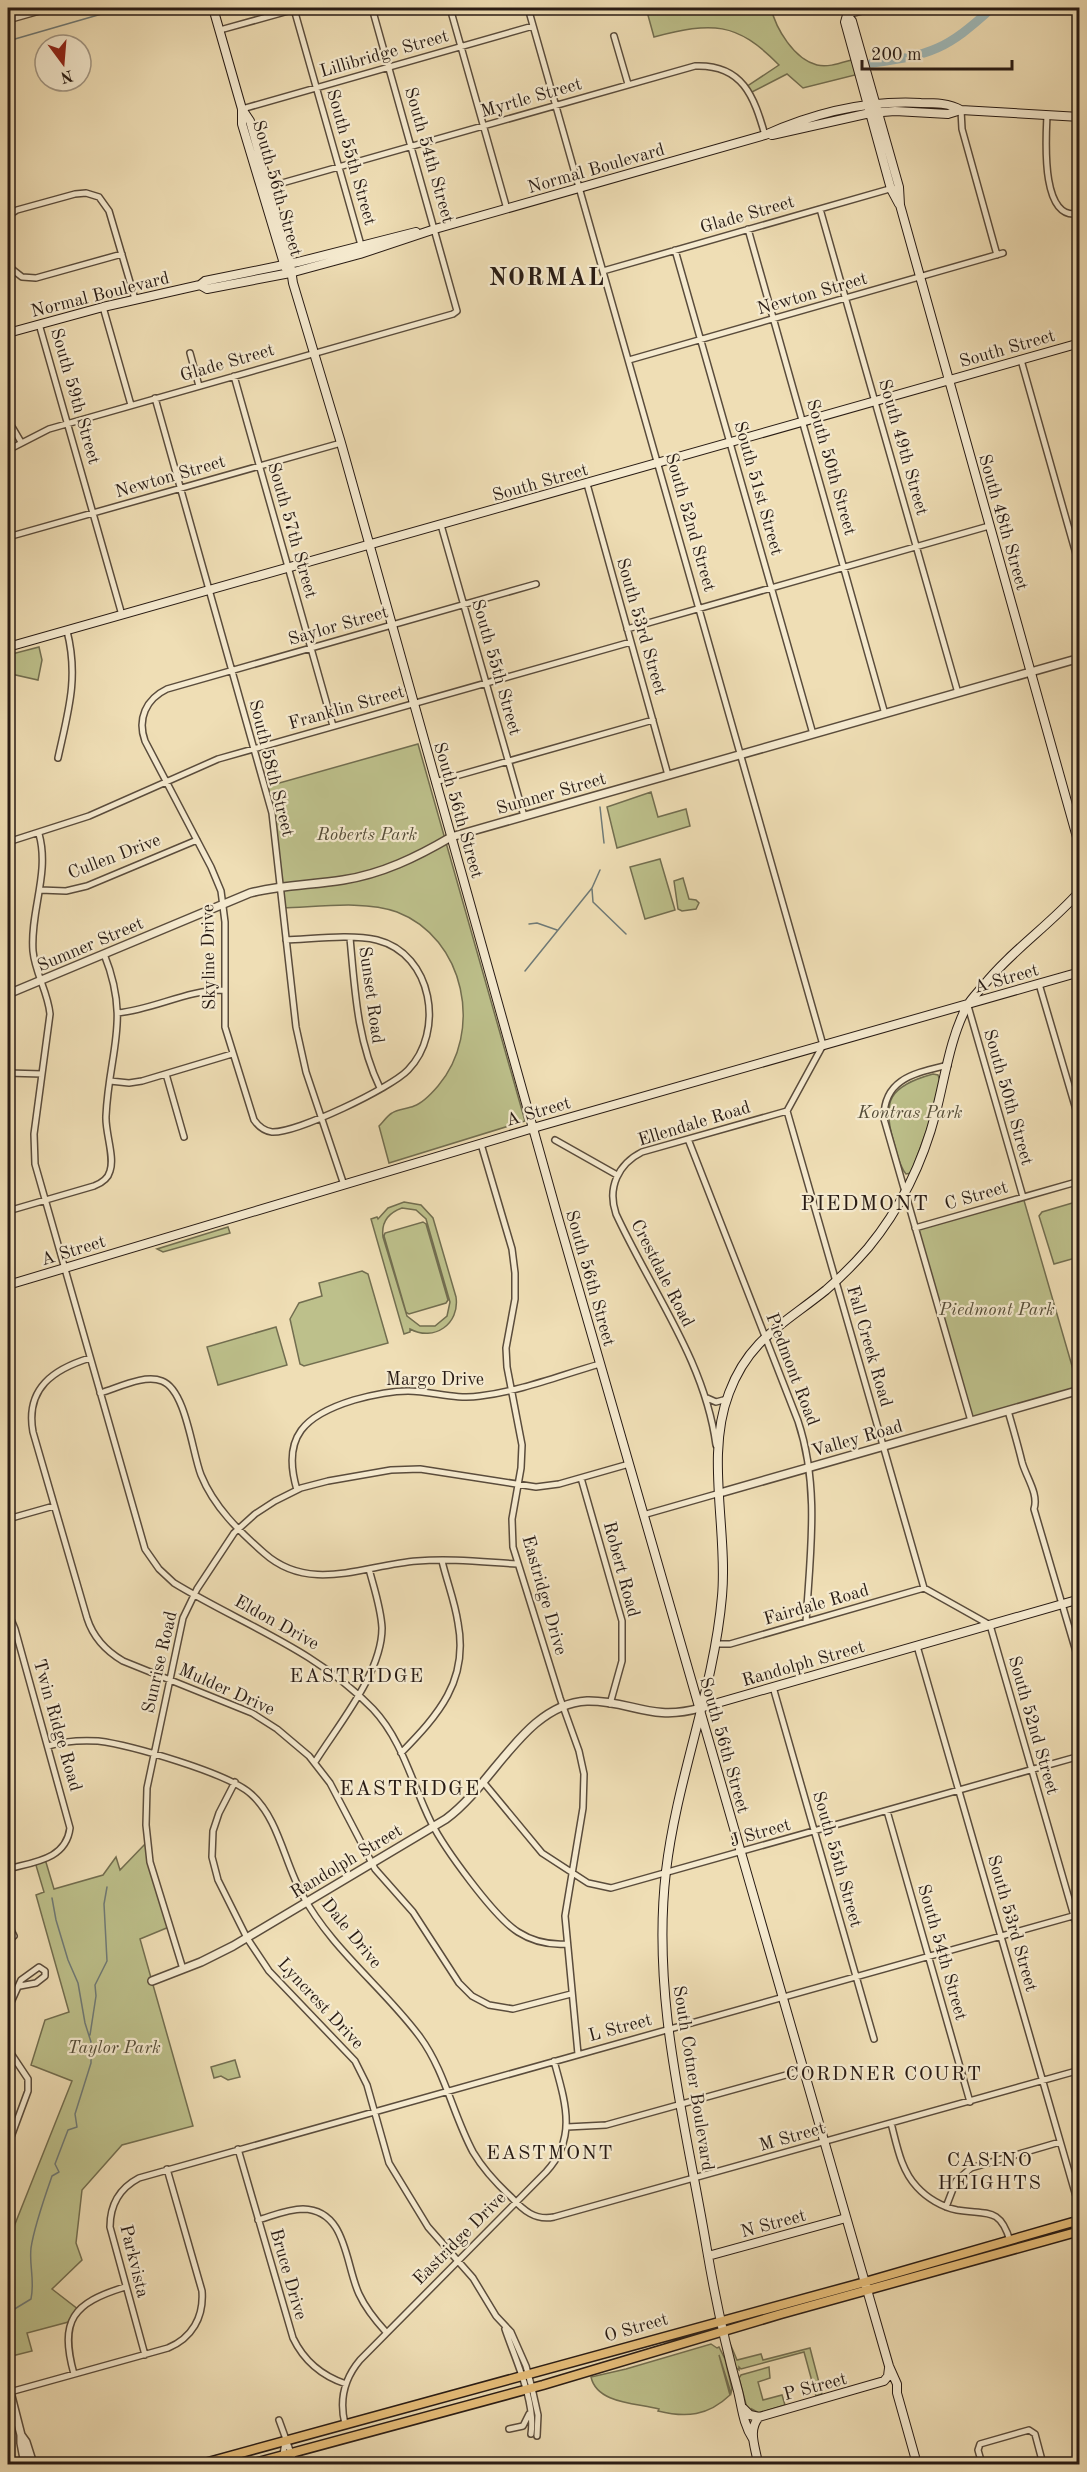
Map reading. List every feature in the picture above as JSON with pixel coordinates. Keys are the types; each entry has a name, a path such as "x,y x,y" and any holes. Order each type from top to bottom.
{"main road":[{"name":"South 56th Street","path":"213,8 242,109 242,124 341,443 390,625 600,1364 824,2143 889,2366 897,2384 897,2393 917,2464"},
{"name":"South 48th Street","path":"846,11 845,22 872,104 1080,848"},
{"name":"Normal Boulevard","path":"200,285 207,289 290,273 360,254 435,229 765,135 822,114 872,104 929,103 952,105 961,110"},
{"name":"South 56th Street","path":"242,109 250,121 286,264"},
{"name":"Normal Boulevard","path":"765,135 874,113 948,114 961,110 1080,117"},
{"name":"Normal Boulevard","path":"8,333 103,306 200,285 205,281 435,229"},
{"name":"South Street","path":"8,648 1080,344"},
{"name":"South Cotner Boulevard","path":"758,2464 720,2321 668,2030 662,1947 666,1874 674,1819 715,1644 724,1568 720,1492 720,1427 727,1399 742,1367 765,1336 836,1281 871,1244 905,1193 925,1147 968,1004 994,973 1080,891"},
{"name":"A Street","path":"8,1285 533,1128 1080,972"},
{"name":"Randolph Street","path":"700,1708 1080,1599"},
{"path":"691,1748 700,1744 711,1746"},
{"name":"N Street","path":"708,2256 846,2218"},
{"name":"O Street","path":"251,2464 287,2458 723,2332 1080,2220"},
{"name":"O Street","path":"201,2464 720,2321 1080,2231"},
{"path":"889,2366 888,2376 881,2383 888,2385 897,2393"},
{"name":"P Street","path":"759,2417 881,2383"},
{"path":"742,2407 750,2415 759,2417 754,2424 753,2439"}],"street":[{"path":"8,20 50,8"},
{"path":"220,30 297,8"},
{"name":"South 55th Street","path":"297,8 361,245"},
{"name":"South 54th Street","path":"372,8 457,311"},
{"path":"450,8 507,209"},
{"name":"South 52nd Street","path":"528,8 823,1046"},
{"path":"846,11 874,8"},
{"name":"Lillibridge Street","path":"242,109 533,26"},
{"path":"614,36 628,84"},
{"name":"Myrtle Street","path":"268,187 695,66 722,69 735,76 746,87 754,102 765,135"},
{"name":"Newton Street","path":"629,360 1000,254 962,129 961,110"},
{"path":"1047,115 1046,167 1055,201 1061,212 1080,213"},
{"name":"Glade Street","path":"603,271 895,188"},
{"path":"8,216 17,210 75,194 86,193 97,196 109,211 135,299"},
{"name":"South 49th Street","path":"820,209 958,693"},
{"name":"South 50th Street","path":"748,230 885,714"},
{"name":"South 51st Street","path":"675,250 732,443 813,734"},
{"path":"8,266 22,277 36,278 122,254"},
{"path":"103,306 131,405"},
{"name":"Glade Street","path":"8,450 39,432 68,423 457,311"},
{"name":"South 59th Street","path":"39,324 122,615"},
{"path":"190,353 199,386"},
{"path":"1022,360 1080,568"},
{"name":"South 57th Street","path":"234,376 333,726"},
{"name":"South 58th Street","path":"155,398 272,813 296,1027 306,1072 344,1185"},
{"path":"8,420 21,442"},
{"name":"Newton Street","path":"8,537 341,443"},
{"name":"South 53rd Street","path":"587,484 668,775"},
{"name":"South 55th Street","path":"441,525 524,816"},
{"path":"627,629 989,525"},
{"name":"Saylor Street","path":"151,700 167,689 536,584"},
{"path":"58,758 73,687 73,661 67,631"},
{"name":"Franklin Street","path":"8,842 39,834 89,816 218,759 631,642"},
{"name":"Sumner Street","path":"8,994 250,893 344,880 382,870 412,858 451,837 1080,658"},
{"name":"Skyline Drive","path":"151,700 143,714 143,735 217,879 225,922 225,1027 251,1114 260,1127 268,1131 279,1131 322,1118"},
{"path":"435,782 653,720"},
{"name":"Eldon Drive","path":"39,834 43,854 33,952 47,995 50,1014 34,1127 35,1164 146,1549 163,1574 194,1594 301,1651 326,1668 357,1695 383,1721 401,1753 434,1827 478,1891 512,1928 536,1940 566,1944"},
{"name":"Cullen Drive","path":"40,890 66,891 87,886 197,840"},
{"path":"286,940 350,938 376,940 400,951 418,971 429,999 428,1028 419,1055 403,1075 322,1118"},
{"name":"Sunset Road","path":"350,938 360,1034 366,1056 380,1088"},
{"path":"8,1211 94,1186 102,1182 109,1174 112,1162 106,1122 118,1013 115,984 104,954"},
{"path":"1039,984 1080,1123"},
{"path":"118,1013 143,1009 199,991 224,990"},
{"name":"South 50th Street","path":"968,1004 1023,1197"},
{"path":"787,1111 823,1046"},
{"path":"110,1081 133,1083 232,1054"},
{"path":"948,1065 906,1077 896,1085 887,1099 885,1122 971,1421"},
{"path":"8,1073 42,1074"},
{"path":"166,1074 184,1137"},
{"name":"Ellendale Road","path":"617,1175 635,1156 787,1111"},
{"name":"Fall Creek Road","path":"787,1111 924,1588"},
{"name":"Piedmont Road","path":"688,1139 798,1421 810,1467 812,1511 806,1622"},
{"path":"555,1140 617,1175"},
{"name":"Eastridge Drive","path":"482,1143 514,1259 515,1293 506,1348 521,1436 521,1461 511,1525 513,1547 562,1706 581,1756 584,1780 584,1808 565,1916 578,2054"},
{"name":"Crestdale Road","path":"617,1175 612,1193 616,1214 692,1362 707,1398 719,1451"},
{"name":"C Street","path":"915,1228 1080,1181"},
{"name":"Mulder Drive","path":"90,1358 67,1365 53,1374 39,1391 33,1406 32,1428 87,1618 94,1634 103,1646 120,1659 258,1716 283,1733 315,1762 330,1783 372,1864 413,1912 459,1983 472,1996 489,2005 513,2009 571,1994"},
{"name":"Margo Drive","path":"297,1490 292,1464 296,1439 311,1419 326,1409 388,1392 412,1391 468,1397 512,1389 600,1364"},
{"path":"100,1393 148,1379 161,1380 170,1385 179,1398 198,1467 220,1509 269,1558 297,1572 330,1576 406,1562 517,1564"},
{"name":"Valley Road","path":"644,1515 1079,1391"},
{"path":"707,1398 716,1402 727,1399"},
{"path":"1008,1411 1023,1466 1032,1486 1034,1509 1080,1665"},
{"name":"Sunrise Road","path":"183,1970 148,1854 146,1806 153,1755 181,1624 194,1594 222,1548 238,1528 260,1510 297,1490 328,1480 413,1469 518,1486 549,1486 629,1464"},
{"name":"Robert Road","path":"581,1478 622,1620 622,1661 610,1704"},
{"path":"8,1519 54,1506"},
{"path":"401,1753 442,1708 451,1691 458,1668 459,1627 442,1561"},
{"path":"315,1762 375,1666 381,1636 380,1614 369,1569"},
{"path":"924,1588 990,1625"},
{"name":"Fairdale Road","path":"715,1644 730,1644 924,1588"},
{"name":"Twin Ridge Road","path":"8,1612 15,1629 70,1822 69,1834 63,1847 52,1857 10,1868"},
{"name":"South 52nd Street","path":"990,1625 1031,1770 1076,1915 1080,1937"},
{"name":"South 53rd Street","path":"917,1646 1080,2210"},
{"name":"South 55th Street","path":"773,1687 874,2039"},
{"name":"Randolph Street","path":"152,1981 213,1957 434,1827 458,1809 484,1783 535,1722 562,1706 584,1702 610,1704 660,1714 682,1713 700,1708"},
{"name":"Dale Drive","path":"48,1746 75,1741 97,1741 222,1776 235,1782 256,1798 268,1815 301,1894 333,1937 418,2035 429,2052 476,2157 488,2174 516,2202"},
{"name":"J Street","path":"484,1783 537,1848 588,1883 608,1888 666,1874 1080,1756"},
{"name":"Lyncrest Drive","path":"235,1782 216,1820 212,1852 216,1875 247,1938 282,1985 355,2061 367,2085 389,2163 423,2219 476,2282 491,2310 514,2337 538,2415 534,2435 529,2389"},
{"name":"South 54th Street","path":"887,1811 970,2102"},
{"path":"8,1853 10,1868"},
{"name":"L Street","path":"167,2169 1076,1915"},
{"path":"8,1928 14,1933 14,1937 8,1941"},
{"path":"8,2009 21,1980 35,1969 41,1968 45,1971 45,1976 36,1983 20,1986"},
{"path":"8,2049 10,2059 28,2079 28,2096 8,2145"},
{"name":"Eastridge Drive","path":"345,2424 342,2402 346,2384 356,2365 386,2331 555,2161 564,2144 567,2127 566,2103 554,2061"},
{"path":"567,2127 606,2125 804,2070"},
{"name":"M Street","path":"516,2202 533,2216 549,2218 1080,2070"},
{"path":"891,2123 903,2163 912,2180 924,2194 946,2207 996,2216 1006,2227 1010,2241"},
{"path":"946,2207 956,2181 971,2168 1060,2142"},
{"name":"Bruce Drive","path":"238,2150 295,2343 318,2370 346,2384"},
{"path":"26,2464 21,2435 9,2393 168,2348 184,2339 196,2324 202,2306 201,2287 167,2169"},
{"name":"Parkvista","path":"145,2355 110,2230 113,2207 118,2196 130,2183 143,2176 167,2169"},
{"path":"258,2220 303,2209 316,2212 331,2221 342,2237 362,2301 386,2331"},
{"path":"74,2374 68,2342 69,2330 74,2317 93,2298 125,2287"},
{"path":"509,2429 519,2428 526,2423 530,2410"},
{"path":"279,2420 287,2458 295,2464"},
{"path":"982,2464 978,2450 983,2442 1026,2430 1035,2434 1043,2464"},
{"path":"21,2435 26,2442 33,2464"}],"green space":[{"path":"646,8 771,8 782,34 801,57 822,66 855,59 859,74 803,88 787,74 750,93 746,87 779,65 764,51 736,33 722,29 692,29 654,37"},
{"path":"39,647 42,660 38,680 11,674 8,686 8,655"},
{"name":"Roberts Park","path":"418,744 525,1121 389,1163 379,1126 392,1113 417,1105 430,1095 452,1064 461,1040 463,1014 460,988 452,964 439,943 420,925 397,912 356,905 283,908 275,831 265,787"},
{"path":"651,792 658,817 686,809 690,826 617,848 607,807"},
{"path":"660,859 675,910 645,919 630,867"},
{"path":"683,878 689,899 699,903 696,909 682,911 678,909 674,881"},
{"name":"Kontras Park","path":"933,1074 938,1075 940,1081 929,1124 911,1173 906,1174 898,1159 890,1128 889,1105 898,1090"},
{"name":"Piedmont Park","path":"1023,1197 1079,1390 971,1421 915,1228"},
{"path":"1079,1201 1079,1257 1054,1264 1039,1216 1042,1212"},
{"path":"404,1202 421,1205 433,1218 456,1297 456,1307 450,1322 436,1332 419,1332 410,1329 410,1332 404,1334 371,1219 377,1217 378,1219 388,1208","holes":["402,1208 416,1210 426,1219 450,1302 447,1316 435,1326 420,1326 407,1316 383,1237 384,1223 389,1215"]},
{"path":"423,1222 426,1224 448,1300 446,1303 409,1314 406,1312 384,1236 385,1233"},
{"path":"228,1227 230,1233 163,1252 157,1249"},
{"path":"362,1271 368,1274 388,1343 304,1366 300,1364 290,1319 299,1303 322,1296 319,1283"},
{"path":"276,1327 287,1365 218,1385 207,1347"},
{"name":"Taylor Park","path":"147,1842 169,1927 140,1939 193,2126 122,2145 82,2190 76,2243 82,2260 52,2289 79,2310 72,2321 27,2333 32,2351 8,2357 8,2233 11,2234 72,2081 31,2065 45,2020 69,2012 36,1895 44,1892 35,1862 45,1859 54,1889 103,1875 116,1857 120,1870"},
{"path":"235,2060 240,2077 228,2080 221,2076 214,2078 211,2067"},
{"path":"729,2341 737,2360 761,2354 763,2360 810,2348 822,2394 816,2396 804,2352 741,2369 739,2367 739,2370 735,2367"},
{"path":"711,2344 719,2347 725,2359 732,2389 731,2393 719,2355 730,2395 722,2402 696,2414 658,2411 659,2409 619,2401 601,2393 591,2377 626,2369"},
{"path":"769,2367 770,2378 758,2382 763,2400 782,2395 785,2405 759,2413 752,2409 753,2412 757,2412 753,2413 747,2408 739,2378 741,2375"}],"waterway":[{"path":"114,11 126,8"},
{"path":"872,63 910,57 938,48 963,33 992,8"},
{"path":"8,41 105,13"},
{"path":"600,807 604,843"},
{"path":"525,971 592,888 600,870"},
{"path":"592,889 593,902 626,934"},
{"path":"529,924 537,923 557,930"},
{"path":"90,2035 96,1996 95,1985 107,1961 104,1904 107,1887"},
{"path":"8,2313 31,2299 31,2248 35,2231 52,2176 59,2172 55,2164 68,2130 77,2127 75,2114 91,2063 91,2042 78,1983 68,1960 52,1898"}],"district":[{"name":"NORMAL","path":"547,277"},
{"name":"PIEDMONT","path":"865,1203"},
{"name":"EASTRIDGE","path":"357,1675"},
{"name":"EASTRIDGE","path":"410,1788"},
{"name":"CORDNER COURT","path":"884,2073"},
{"name":"EASTMONT","path":"550,2152"},
{"name":"CASINO HEIGHTS","path":"990,2170"}]}
